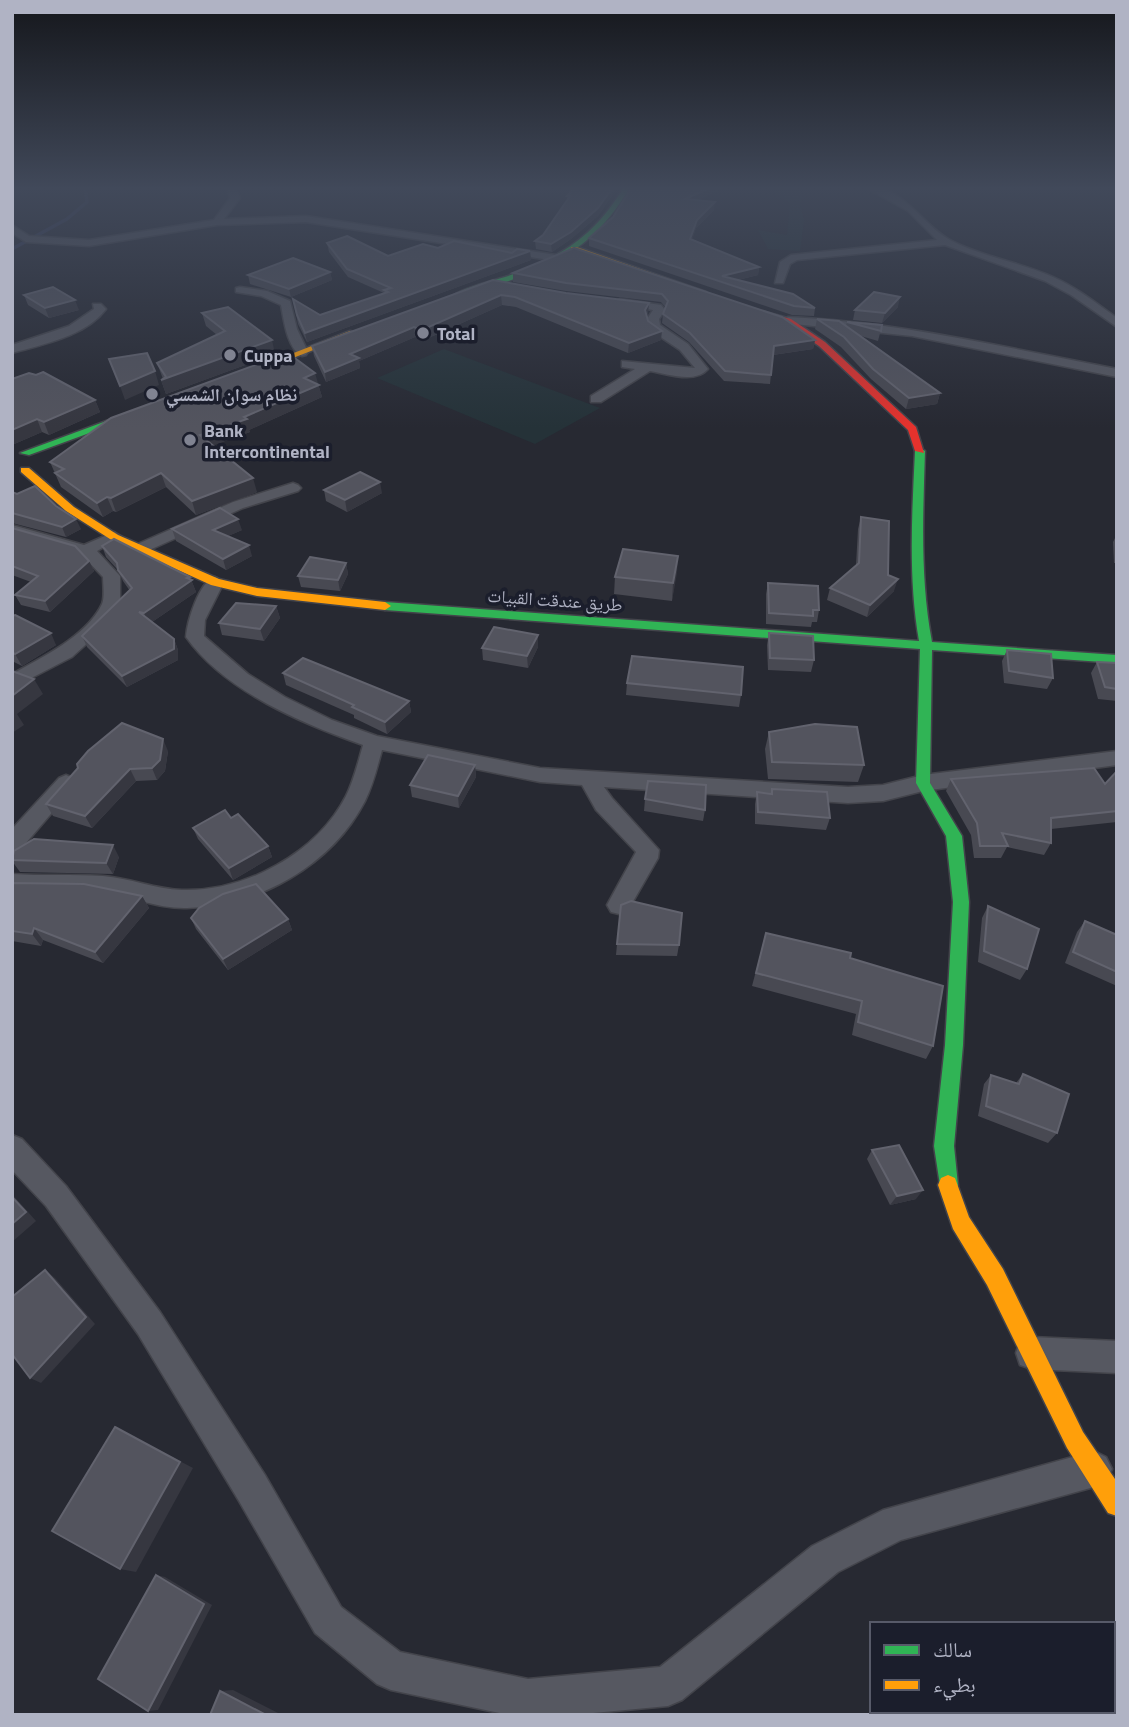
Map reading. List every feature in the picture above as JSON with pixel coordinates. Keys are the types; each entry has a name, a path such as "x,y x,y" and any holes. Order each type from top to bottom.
{"main road":[{"path":"439,302 530,268"},
{"path":"629,268 719,298"},
{"path":"743,307 788,321 834,353 863,385 913,429 918,442 920,455 917,540 921,617 926,645 923,783 954,836 960,877 961,920 944,1146 949,1192 960,1222 995,1278 1075,1440 1117,1504"},
{"path":"238,375 364,329"},
{"path":"18,454 72,438 149,408"},
{"path":"19,471 38,465 42,458 72,438"},
{"path":"18,454 37,454 42,458"},
{"name":"طريق عندقت القبيات","path":"19,471 70,509 114,537 215,582 257,592 370,606 1117,659"}],"street":[{"path":"779,281 783,268"},
{"path":"1017,268 1049,279 1075,293 1117,324"},
{"path":"488,283 514,289"},
{"path":"240,290 264,293 286,303 291,329 302,352"},
{"path":"609,301 657,306 654,327 684,347 702,369 701,372 690,374 625,364"},
{"path":"12,349 80,325 97,314 100,309 97,306"},
{"path":"788,321 906,331 1117,373"},
{"path":"596,399 646,368"},
{"path":"139,549 237,505 293,488"},
{"path":"12,530 86,550 112,576 111,604 76,645 12,682"},
{"path":"86,550 114,537"},
{"path":"215,582 196,620 195,637 205,649 241,678 278,702 325,725 374,742 502,769 589,779 848,795 883,793 923,783 1117,758"},
{"path":"12,883 100,885 183,899 225,896 241,891 286,870 328,836 354,802 374,742"},
{"path":"12,844 71,778"},
{"path":"589,779 604,804 648,850 647,858 619,905"},
{"path":"12,1149 56,1196 149,1323 252,1488 328,1620 391,1670 528,1699 668,1686 824,1559 897,1523 1094,1469"},
{"path":"1032,1353 1117,1357"}],"shaded area":[{"path":"444,349 600,408 535,444 377,378"}],"building":[{"path":"268,268 318,268 330,272 289,289 248,275"},
{"path":"484,268 305,333 293,299 320,315 388,292 384,290 391,288 347,269"},
{"path":"526,268 633,268 782,317 815,340 774,346 771,375 725,371 690,333 663,314 668,301 662,294 566,283 513,273"},
{"path":"678,268 757,268 722,276 793,294 815,308 794,306"},
{"path":"493,280 566,293 649,303 645,310 648,321 662,331 629,343 515,297 501,295 422,330 414,327 350,354 359,358 325,372 312,346"},
{"path":"53,287 75,300 45,308 24,295"},
{"path":"874,292 900,297 885,313 855,310"},
{"path":"228,307 272,340 161,380 166,377 157,363 225,331 202,313"},
{"path":"817,319 839,321 940,393 909,398 873,369 844,337"},
{"path":"847,322 882,325 881,331"},
{"path":"147,353 155,371 120,386 109,359"},
{"path":"288,353 315,373 304,378 319,385 244,417 247,419 200,435 253,478 192,501 161,473 97,503 55,473 64,469 50,462 111,418"},
{"path":"43,372 95,400 44,422 37,419 12,430 12,379 29,373 36,375"},
{"path":"360,472 380,482 345,500 324,490"},
{"path":"35,486 56,506 76,519 62,527 12,513 12,492 17,494"},
{"path":"220,508 238,519 213,530 249,545 223,559 172,529"},
{"path":"861,517 889,521 888,575 898,579 870,605 830,588 859,563"},
{"path":"12,528 75,546 89,561 45,601 15,595 38,576 12,566"},
{"path":"114,539 192,580 144,613 139,612 174,639 174,649 122,676 82,636 132,588 118,570 117,563 102,546"},
{"path":"623,549 678,556 673,583 615,577"},
{"path":"310,557 346,563 338,580 298,576"},
{"path":"768,583 818,586 819,610 813,610 813,616 769,613"},
{"path":"236,603 276,606 260,629 219,623"},
{"path":"15,615 51,633 15,654 12,652 12,616"},
{"path":"494,627 538,635 527,656 482,648"},
{"path":"769,633 813,636 814,660 770,658"},
{"path":"1007,650 1051,654 1053,678 1009,671"},
{"path":"632,656 743,667 741,695 627,683"},
{"path":"303,658 409,701 385,722 283,673"},
{"path":"1097,662 1117,663 1117,689 1105,687"},
{"path":"12,671 34,679 12,696"},
{"path":"122,723 163,739 160,760 152,768 130,769 85,816 46,804 78,768 77,764 88,751"},
{"path":"815,724 857,727 864,765 772,762 769,732"},
{"path":"428,755 475,765 458,796 410,785"},
{"path":"1094,768 1105,784 1117,771 1117,811 1051,818 1051,843 1002,833 1008,846 980,846 977,823 951,779"},
{"path":"648,781 706,785 705,810 645,799"},
{"path":"772,789 827,792 830,818 758,812 757,792 772,794"},
{"path":"225,810 231,818 238,814 268,846 229,868 193,828"},
{"path":"34,839 113,845 106,863 12,860 14,851"},
{"path":"12,883 84,884 142,896 95,952 34,928 32,934 12,931"},
{"path":"256,884 288,919 223,959 191,918 199,908 223,894"},
{"path":"631,901 682,913 679,945 617,944 621,905"},
{"path":"988,906 1039,929 1027,969 984,951"},
{"path":"1085,921 1117,935 1117,972 1073,952"},
{"path":"766,933 851,953 850,958 943,986 933,1046 858,1022 862,1001 756,973"},
{"path":"1023,1074 1069,1094 1057,1133 986,1106 991,1075 1019,1084"},
{"path":"899,1145 923,1190 897,1196 872,1150"},
{"path":"12,1197 26,1212 12,1224"},
{"path":"45,1270 86,1317 30,1378 12,1354 12,1297"},
{"path":"115,1427 180,1462 120,1569 52,1531"},
{"path":"156,1575 204,1604 148,1711 98,1679"},
{"path":"220,1691 266,1715 210,1715"}],"traffic: fast":[{"path":"458,295 536,268"},
{"path":"25,453 136,413"},
{"path":"920,451 917,539 921,617 926,645 923,783 954,836 961,902 954,1045 944,1146 948,1185"},
{"path":"385,606 1117,659"}],"traffic: slow":[{"path":"629,268 702,292"},
{"path":"254,370 353,333"},
{"path":"25,470 70,509 114,537 215,582 257,592 385,606"},
{"path":"948,1185 960,1222 995,1277 1075,1440 1117,1504"}],"traffic: jam":[{"path":"754,311 788,321 822,344 913,429 920,451"}],"place":[{"name":"Total","path":"423,333"},
{"name":"Cuppa","path":"230,355"},
{"name":"نظام سوان الشمسي","path":"152,394"},
{"name":"Bank Intercontinental","path":"190,440"}]}
